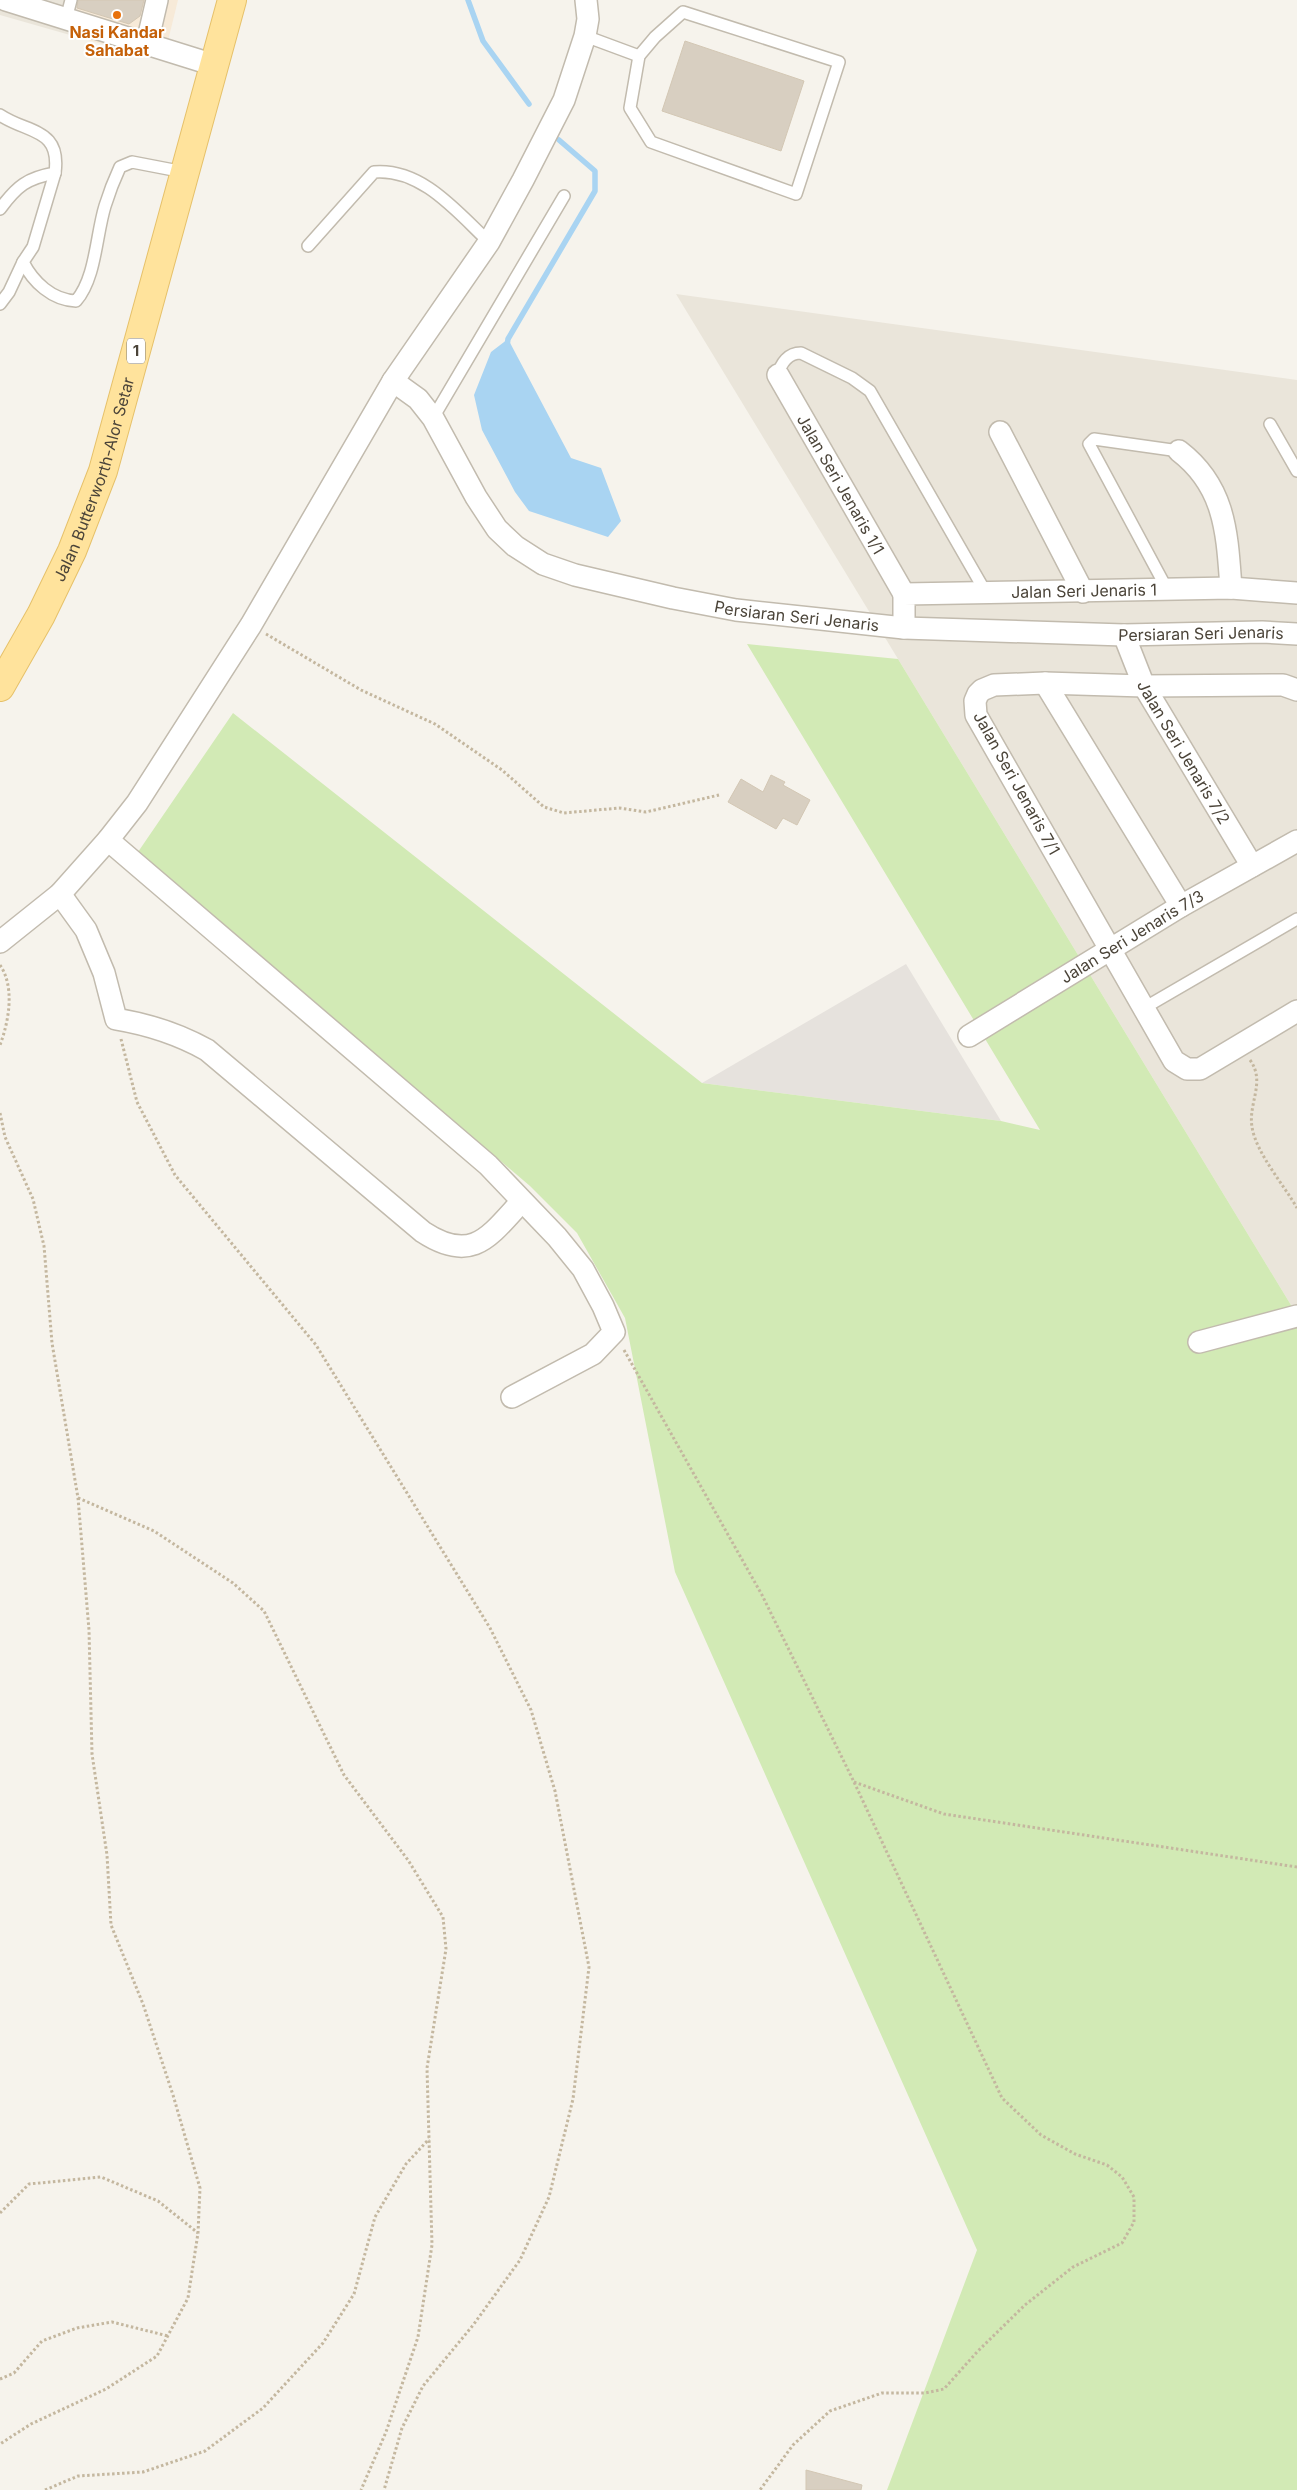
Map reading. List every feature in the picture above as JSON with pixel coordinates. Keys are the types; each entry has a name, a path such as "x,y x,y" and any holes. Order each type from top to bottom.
{"main road":[{"name":"Jalan Butterworth-Alor Setar","path":"1,685 41,615 72,551 102,471 232,0"}],"street":[{"path":"6,0 68,9 147,43 214,65"},
{"path":"147,43 156,0"},
{"path":"0,942 60,894 108,840 137,803 251,625 393,381 490,242 564,100 585,36 588,19 586,0"},
{"name":"Jalan Seri Jenaris 1/1","path":"778,375 904,594"},
{"name":"Persiaran Seri Jenaris","path":"393,381 418,399 433,418 476,497 497,529 515,546 543,564 614,585 736,610 904,628 1124,636 1262,632 1297,634"},
{"path":"1000,432 1083,592"},
{"path":"1179,451 1192,461 1208,480 1216,498 1227,538 1231,588"},
{"name":"Jalan Seri Jenaris 1","path":"904,594 1231,588 1297,593"},
{"path":"904,594 904,628"},
{"name":"Jalan Seri Jenaris 7/2","path":"1124,636 1144,686 1252,866"},
{"path":"1046,683 1181,906"},
{"name":"Jalan Seri Jenaris 7/1","path":"1240,1045 1200,1069 1187,1069 1174,1061 976,715 975,701 982,690 987,687 1046,683 1144,686 1283,685 1297,690"},
{"path":"108,840 465,1144 488,1165 557,1237 583,1269 603,1306 614,1332 594,1354 512,1397"},
{"name":"Jalan Seri Jenaris 7/3","path":"969,1036 1181,906 1297,841"},
{"path":"60,894 86,930 104,973 116,1019 141,1025 194,1043 207,1050 423,1232 440,1244 460,1248 476,1244 492,1234 522,1202"},
{"path":"1240,1045 1297,1011"},
{"path":"1199,1342 1297,1316"}],"lane":[{"path":"683,12 839,62 796,194 651,142 630,108 639,56 655,37 683,12"},
{"path":"585,36 639,56"},
{"path":"0,115 42,134 53,144 57,159 55,173 33,247 23,262 9,292 0,304"},
{"path":"23,262 29,274 40,286 65,300 76,301 83,293 98,244 104,208 120,167 132,162 184,172"},
{"path":"308,246 374,172 392,171 410,176 445,200 490,242"},
{"path":"0,209 12,192 34,176 55,173"},
{"path":"433,418 564,196"},
{"path":"778,375 784,361 796,353 801,353 852,378 870,392 986,591"},
{"path":"1270,424 1297,471"},
{"path":"1168,589 1089,444 1094,439 1179,451"},
{"path":"1144,1008 1297,919"}],"path":[{"path":"251,625 361,690 435,724 502,770 544,807 564,813 619,808 646,812 719,795"},
{"path":"0,965 8,976 8,1024 0,1045"},
{"path":"116,1019 137,1102 175,1175 316,1345 490,1628 531,1710 555,1791 589,1967 573,2099 549,2198 520,2260 474,2324 424,2386 402,2428 384,2490"},
{"path":"1240,1045 1256,1068 1258,1087 1253,1109 1252,1127 1262,1152 1297,1208"},
{"path":"0,1113 5,1137 33,1199 44,1246 52,1343 78,1498 89,1630 92,1754 106,1855 110,1925 143,2004 173,2095 200,2188 198,2233 188,2298 157,2356 106,2389 31,2424 0,2444"},
{"path":"614,1332 762,1595 854,1782 1002,2098 1041,2135 1075,2154 1107,2165 1122,2177 1134,2197 1134,2222 1122,2243 1073,2267 1024,2305 977,2352 944,2389 925,2393 882,2393 830,2411 793,2444 760,2490"},
{"path":"78,1498 154,1532 233,1584 264,1611 344,1775 408,1860 443,1916 446,1949 427,2068 432,2245 418,2337 386,2432 361,2490"},
{"path":"854,1782 944,1814 1297,1867"},
{"path":"45,2490 78,2476 143,2472 205,2451 263,2408 323,2343 354,2294 376,2217 406,2164 429,2138"},
{"path":"0,2213 29,2184 101,2177 158,2201 198,2233"},
{"path":"0,2379 14,2374 42,2341 77,2328 112,2322 168,2336"}],"shaded area":[{"path":"0,0 79,0 70,35 0,15"},
{"path":"79,0 178,0 163,61 70,35"},
{"path":"676,294 1297,380 1297,1315 898,659"},
{"path":"906,964 1001,1121 702,1083"}],"green space":[{"path":"747,644 898,659 1297,1315 1297,2490 887,2490 977,2250 675,1572 625,1318 577,1233 530,1186 138,852 233,713 702,1083 1001,1121 1040,1130"}],"water":[{"path":"508,339 571,458 601,468 621,521 608,537 529,511 515,492 482,430 474,395 491,352"}],"building":[{"path":"78,0 144,0 140,16 129,24 77,8"},
{"path":"685,41 804,81 781,151 662,111"},
{"path":"771,775 785,782 783,785 810,800 797,825 783,818 776,829 728,802 741,779 763,792"},
{"path":"806,2470 862,2485 861,2490 806,2490"}],"waterway":[{"path":"468,0 483,41 529,104"},
{"path":"507,346 508,339 595,191 595,171 559,140"}],"place":[{"name":"Nasi Kandar Sahabat","path":"117,15"}]}
